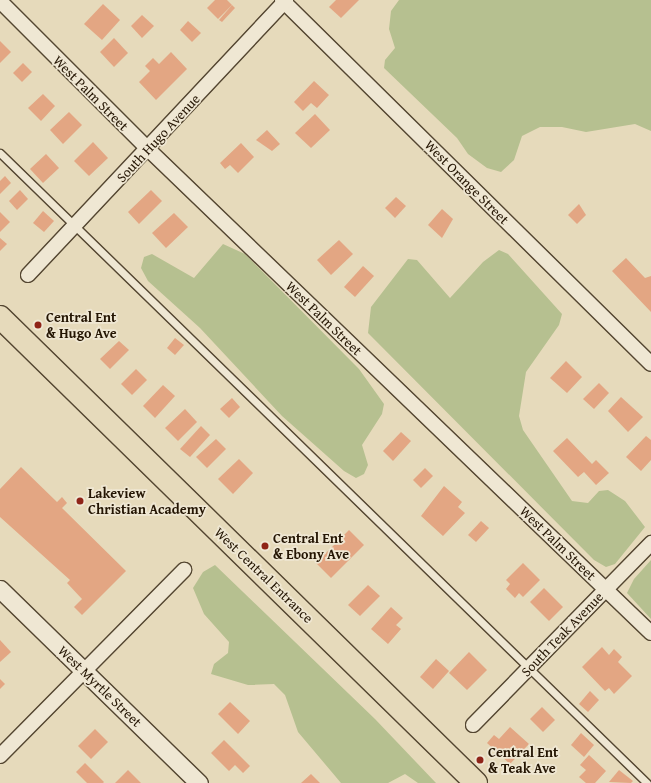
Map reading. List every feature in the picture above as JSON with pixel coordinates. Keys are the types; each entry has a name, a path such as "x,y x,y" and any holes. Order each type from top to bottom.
{"highway":[{"name":"West Central Entrance","path":"0,318 476,783"}],"street":[{"name":"West Palm Street","path":"0,0 148,149 651,633"},
{"name":"South Hugo Avenue","path":"28,275 148,149 284,1"},
{"name":"West Orange Street","path":"284,1 651,364"},
{"name":"South Teak Avenue","path":"473,725 651,543"},
{"path":"0,756 86,672 184,570"},
{"name":"West Myrtle Street","path":"0,589 198,783"}],"lane":[{"path":"0,153 528,669 647,783"}],"green space":[{"path":"399,0 651,0 651,131 635,124 586,132 562,127 540,127 522,136 514,160 501,172 487,168 468,154 457,138 384,68 385,60 395,48 389,29 391,11"},
{"path":"223,244 245,254 359,369 384,404 382,414 362,445 368,465 364,474 356,478 344,471 282,416 200,328 148,281 141,268 144,257 152,254 194,278"},
{"path":"499,250 508,254 562,314 559,325 526,372 519,416 523,430 572,501 588,503 599,491 608,490 625,501 645,527 615,564 606,567 594,560 368,333 371,307 408,259 417,260 450,298 483,262"},
{"path":"651,560 651,619 627,593 634,579"},
{"path":"215,565 375,719 436,783 418,783 405,774 388,783 341,783 298,732 285,695 274,684 248,685 211,674 214,664 228,653 229,642 204,614 193,588 203,572"}],"building":[{"path":"215,0 227,0 232,5 218,19 207,8"},
{"path":"336,0 359,0 341,18 329,7"},
{"path":"103,4 120,20 102,40 84,24"},
{"path":"232,5 235,8 222,22 219,20"},
{"path":"142,15 154,26 142,38 131,26"},
{"path":"188,21 201,33 192,42 180,30"},
{"path":"114,38 128,53 114,67 100,52"},
{"path":"0,41 11,52 0,63"},
{"path":"171,52 187,69 156,100 139,82 150,71 145,66 153,58 159,64"},
{"path":"23,63 32,72 22,82 13,73"},
{"path":"314,81 329,95 317,108 311,103 303,111 294,102"},
{"path":"43,94 55,106 41,121 28,108"},
{"path":"69,112 82,125 63,144 50,130"},
{"path":"315,114 330,130 311,148 295,133"},
{"path":"267,130 280,144 272,151 256,140"},
{"path":"93,142 108,158 89,176 74,161"},
{"path":"241,143 254,157 238,173 230,165 225,169 220,163"},
{"path":"46,154 59,168 43,183 30,169"},
{"path":"5,176 11,183 0,194 0,181"},
{"path":"20,190 28,199 17,210 9,201"},
{"path":"151,190 162,201 139,224 128,212"},
{"path":"396,197 406,206 395,218 385,208"},
{"path":"579,204 586,215 577,224 568,215"},
{"path":"442,209 453,219 442,238 428,225"},
{"path":"43,211 54,221 44,232 33,223"},
{"path":"0,212 10,222 0,232"},
{"path":"174,213 188,227 166,248 152,233"},
{"path":"0,238 7,244 0,251"},
{"path":"339,240 353,254 331,275 317,260"},
{"path":"626,258 645,278 651,276 651,312 612,271"},
{"path":"363,266 374,276 355,297 344,287"},
{"path":"175,338 184,345 175,355 167,348"},
{"path":"119,341 129,350 110,369 100,359"},
{"path":"566,361 582,377 567,393 550,378"},
{"path":"136,369 147,380 132,395 121,384"},
{"path":"599,383 609,393 594,409 583,399"},
{"path":"163,385 175,396 155,418 143,406"},
{"path":"621,397 643,417 628,432 608,411"},
{"path":"232,398 240,407 229,418 220,409"},
{"path":"185,409 197,422 178,441 165,428"},
{"path":"201,426 210,435 190,457 180,449"},
{"path":"401,432 411,441 393,461 383,451"},
{"path":"646,436 651,440 651,460 641,471 626,457"},
{"path":"567,438 592,464 596,460 609,473 596,485 584,472 578,477 553,451"},
{"path":"216,439 226,449 207,468 196,457"},
{"path":"239,459 253,473 233,494 218,479"},
{"path":"21,467 57,502 62,497 67,503 62,508 126,571 82,615 74,607 82,599 67,583 70,580 0,517 0,489"},
{"path":"425,468 433,476 421,488 413,480"},
{"path":"444,486 462,502 458,507 465,513 443,536 421,516"},
{"path":"481,521 489,528 476,542 468,535"},
{"path":"349,530 364,545 331,578 316,563"},
{"path":"523,563 540,580 523,597 519,593 515,598 506,589 510,584 506,580"},
{"path":"368,585 380,596 360,616 348,605"},
{"path":"544,588 563,607 549,621 530,602"},
{"path":"391,607 403,618 396,625 401,629 388,644 371,629"},
{"path":"0,640 11,652 0,662"},
{"path":"602,647 609,655 614,649 622,657 618,662 632,676 614,694 609,688 605,691 582,667"},
{"path":"469,652 487,670 467,690 449,673"},
{"path":"436,659 449,671 433,689 420,677"},
{"path":"0,679 5,684 0,689"},
{"path":"590,691 599,700 588,712 579,704"},
{"path":"230,702 250,721 238,734 218,714"},
{"path":"542,707 555,720 543,732 530,719"},
{"path":"510,727 529,744 510,764 487,743 494,735 499,739"},
{"path":"95,729 108,742 91,759 78,746"},
{"path":"581,733 594,745 584,757 571,745"},
{"path":"224,740 250,766 243,773 235,765 229,771 211,753"},
{"path":"589,755 606,771 595,783 586,783 579,777 586,770 580,765"},
{"path":"85,763 104,782 103,783 87,783 76,772"},
{"path":"128,770 141,783 115,783"},
{"path":"619,770 633,781 631,783 609,782"},
{"path":"311,774 320,783 301,783"}],"place":[{"name":"Central Ent & Hugo Ave","path":"38,325"},
{"name":"Lakeview Christian Academy","path":"80,501"},
{"name":"Central Ent & Ebony Ave","path":"265,546"},
{"name":"Central Ent & Teak Ave","path":"480,760"}]}
